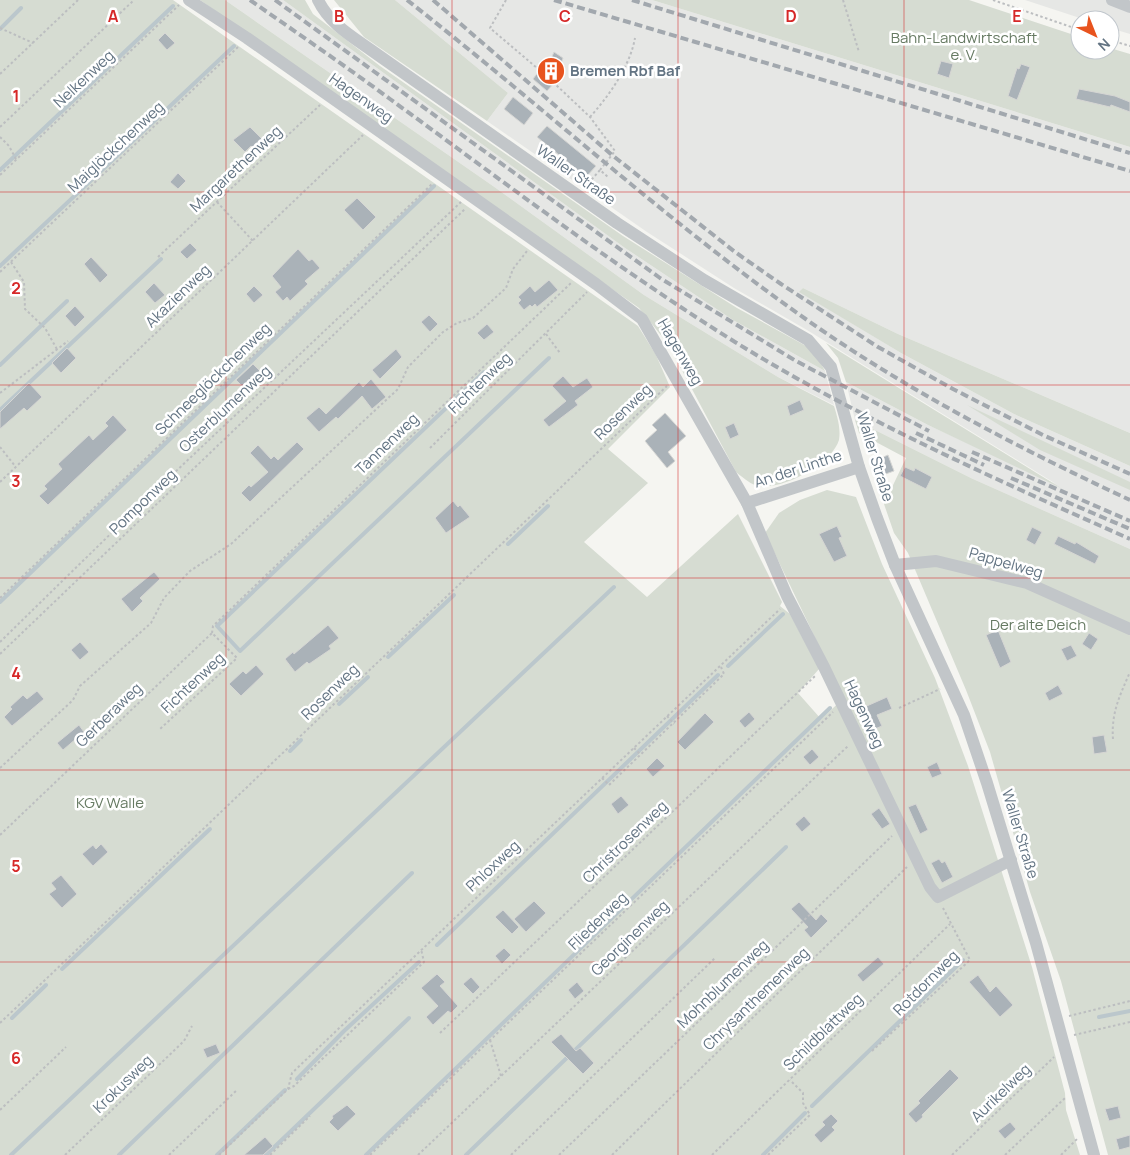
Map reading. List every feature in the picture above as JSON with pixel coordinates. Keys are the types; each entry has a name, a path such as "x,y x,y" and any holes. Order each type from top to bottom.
{"street":[{"name":"Hagenweg","path":"189,0 247,38 372,126 471,198 596,284 642,319 747,503 787,596 824,667 916,859 938,897"},
{"name":"Waller Straße","path":"318,0 325,12 340,28 617,224 704,280 808,340 831,367 859,467 895,565 964,716 1011,860 1058,1019 1094,1155"},
{"path":"1112,0 1130,7"},
{"name":"An der Linthe","path":"747,503 859,467"},
{"name":"Pappelweg","path":"895,565 936,562 1018,581 1130,629"},
{"path":"938,897 1011,860"}],"path":[{"path":"0,74 78,0"},
{"path":"0,127 134,0"},
{"name":"Nelkenweg","path":"0,175 184,0"},
{"path":"506,0 490,28 544,74"},
{"path":"843,0 859,52"},
{"path":"993,0 1070,27"},
{"path":"0,28 33,43"},
{"name":"Maiglöckchenweg","path":"0,272 247,38"},
{"path":"590,117 612,90 635,38"},
{"path":"553,82 590,117 615,151 589,182"},
{"name":"Margarethenweg","path":"158,257 329,97"},
{"name":"Akazienweg","path":"0,482 372,126"},
{"path":"0,137 9,146 16,160"},
{"path":"600,170 609,178"},
{"name":"Schneeglöckchenweg","path":"0,598 441,175"},
{"name":"Osterblumenweg","path":"0,642 144,501 471,198"},
{"name":"Pomponweg","path":"0,654 471,198"},
{"path":"217,202 252,241"},
{"path":"0,768 73,700 80,686 151,623 164,598 190,571 231,544 323,458 354,432 398,389 408,367 443,332 456,323 473,318 506,288 513,269 535,242"},
{"path":"11,262 24,282 25,309 45,328 58,351"},
{"name":"Tannenweg","path":"212,633 214,626 581,274"},
{"name":"Fichtenweg","path":"430,448 596,284"},
{"path":"546,334 560,352"},
{"path":"0,393 58,351 68,341"},
{"name":"Rosenweg","path":"0,1023 676,377"},
{"path":"0,446 16,467"},
{"name":"Phloxweg","path":"219,1155 288,1089 292,1074 421,949 668,718 783,607 787,596"},
{"name":"Fichtenweg","path":"160,729 237,658 212,633"},
{"name":"Gerberaweg","path":"0,834 212,633"},
{"path":"603,779 609,785 674,723 724,674 720,666"},
{"name":"Christrosenweg","path":"440,1033 824,667"},
{"path":"1113,739 1112,721 1115,705 1130,672"},
{"path":"899,708 951,684"},
{"name":"Fliederweg","path":"370,1155 842,704"},
{"path":"668,718 674,723"},
{"name":"Georginenweg","path":"418,1155 857,737"},
{"path":"634,748 641,754"},
{"name":"Mohnblumenweg","path":"560,1155 901,828"},
{"name":"Chrysanthemenweg","path":"612,1155 916,859"},
{"name":"Rotdornweg","path":"872,1051 970,960 950,924 938,897"},
{"name":"Schildblattweg","path":"712,1155 950,924"},
{"path":"288,1089 294,1086 424,962 421,949"},
{"path":"511,1155 715,958"},
{"path":"1058,1019 1130,1001"},
{"path":"1064,1043 1130,1022"},
{"name":"Krokusweg","path":"65,1155 184,1041 192,1026"},
{"path":"490,1040 501,1076"},
{"name":"Aurikelweg","path":"952,1155 1064,1043"},
{"path":"0,1110 66,1047"},
{"path":"768,1155 810,1115 803,1103 803,1093 790,1080"},
{"path":"1005,1155 1076,1087"},
{"path":"169,1155 237,1090"},
{"path":"270,1155 310,1116"},
{"path":"1061,1155 1087,1130"}],"shaded area":[{"path":"225,0 283,0 625,248 733,320 825,371 834,405 778,377 644,295 493,186"},
{"path":"395,0 652,0 1130,147 1130,433 898,334 803,288 800,292 901,353 1014,414 1130,466 1130,549 973,479 855,420 846,382 928,425 1056,484 807,330 734,288 647,232 487,121 508,93"},
{"path":"1025,0 1130,0 1130,34 1120,31 1120,10 1070,10 1070,15"}],"green space":[{"name":"KGV Walle","path":"0,0 173,0 638,326 656,355 670,387 608,449 648,483 584,542 647,597 738,514 782,602 780,606 790,614 819,669 798,693 821,719 844,698 765,533 779,513 800,500 827,490 856,497 882,564 935,678 968,766 1032,967 1065,1093 1066,1110 1080,1155 0,1155"},
{"path":"200,0 225,0 493,186 644,295 778,377 834,406 838,422 839,440 834,449 816,467 790,481 765,486 755,485 748,481 736,472 668,344 639,308"},
{"path":"283,0 305,0 313,14 380,66 623,236 737,308 806,346 819,360 825,371 733,320 625,248"},
{"path":"334,0 395,0 508,93 487,121 364,37"},
{"name":"Bahn-Landwirtschaft e. V.","path":"652,0 969,0 1070,34 1070,60 1120,60 1120,51 1130,54 1130,147"},
{"path":"803,288 898,334 1130,433 1130,466 1014,414 901,353 799,292"},
{"path":"826,343 1061,488 928,425 846,382 838,358"},
{"path":"967,405 1130,482 1130,490 1040,450"},
{"name":"Der alte Deich","path":"855,420 973,479 1130,549 1130,1155 1108,1155 1061,981 1030,892 990,752 908,553 894,533 884,504 906,458 859,433"}],"building":[{"path":"165,33 175,43 167,50 158,40"},
{"name":"Bremen Rbf Baf","path":"554,52 563,58 554,83 547,91 533,79 539,71 544,75"},
{"path":"941,61 953,64 949,78 937,74"},
{"path":"1021,64 1030,67 1017,100 1008,96 1017,68 1019,69"},
{"path":"1079,89 1115,96 1130,102 1130,112 1111,105 1110,107 1076,99"},
{"path":"513,97 533,113 524,125 504,109"},
{"path":"547,126 596,166 586,177 537,137"},
{"path":"250,127 264,141 255,150 251,146 245,152 233,140"},
{"path":"178,173 186,181 178,189 170,182"},
{"path":"357,198 376,217 363,230 344,210"},
{"path":"190,243 197,250 187,259 180,252"},
{"path":"298,249 309,261 312,259 320,268 305,281 308,284 290,301 287,297 283,301 275,292 281,287 272,276"},
{"path":"91,257 108,275 100,283 84,264"},
{"path":"549,280 558,290 537,307 535,304 532,307 530,305 524,310 518,303 521,300 518,297 530,286 535,292"},
{"path":"154,283 165,295 155,303 145,292"},
{"path":"254,286 263,295 254,303 246,294"},
{"path":"75,306 85,317 75,327 65,316"},
{"path":"429,315 438,324 430,332 421,322"},
{"path":"487,324 494,332 484,340 477,333"},
{"path":"67,348 76,358 61,373 52,363"},
{"path":"396,349 402,357 380,379 372,370"},
{"path":"253,364 262,373 249,385 247,383 243,387 236,380"},
{"path":"563,376 573,387 587,378 593,387 575,401 578,405 549,427 543,420 566,401 552,386"},
{"path":"371,379 386,397 372,409 362,396 338,419 336,417 319,432 306,418 319,407 326,414 359,382 363,387"},
{"path":"29,383 42,397 27,411 24,408 0,429 0,412"},
{"path":"800,400 804,410 790,416 787,406"},
{"path":"665,413 686,436 668,452 675,461 667,468 645,441 657,430 652,425"},
{"path":"113,415 127,430 48,505 39,496 47,489 44,486 62,469 58,464 89,435 93,440 108,426 105,423"},
{"path":"734,423 739,435 730,439 725,427"},
{"path":"297,442 304,449 250,502 241,493 268,472 250,453 258,445 271,459 274,456 278,460"},
{"path":"880,455 881,458 888,455 894,471 877,477 870,459"},
{"path":"905,467 914,471 915,468 932,477 926,489 900,476"},
{"path":"453,501 458,507 460,505 470,517 446,533 435,518"},
{"path":"837,526 842,537 839,538 847,556 834,562 819,534"},
{"path":"1032,527 1042,532 1035,545 1026,540"},
{"path":"1058,536 1075,544 1076,542 1099,556 1095,564 1054,544"},
{"path":"154,572 160,579 140,598 143,601 132,612 121,599"},
{"path":"328,625 339,638 329,646 331,649 309,664 307,662 295,672 285,659 293,652 294,654"},
{"path":"998,630 1011,662 1000,668 986,635"},
{"path":"1089,633 1098,639 1091,650 1082,644"},
{"path":"80,642 89,652 80,660 71,650"},
{"path":"1071,645 1077,656 1067,661 1061,649"},
{"path":"256,665 264,674 241,696 229,684 243,671 246,674"},
{"path":"1058,685 1063,694 1049,701 1045,693"},
{"path":"37,691 44,699 12,726 4,717 12,709 10,707 23,695 27,699"},
{"path":"887,697 892,709 877,715 882,726 870,731 860,709"},
{"path":"749,712 755,719 745,728 739,721"},
{"path":"705,713 714,722 685,750 677,742"},
{"path":"79,725 84,732 63,750 57,743"},
{"path":"1104,735 1107,752 1094,754 1092,737"},
{"path":"812,749 819,757 810,765 803,757"},
{"path":"657,758 665,766 653,777 646,769"},
{"path":"937,762 942,774 932,778 927,767"},
{"path":"621,796 629,805 618,814 611,804"},
{"path":"916,804 928,830 920,834 908,807"},
{"path":"879,808 890,824 882,829 871,814"},
{"path":"804,816 811,824 802,832 795,824"},
{"path":"101,844 108,852 93,866 82,854 93,845 96,849"},
{"path":"939,859 942,863 945,861 953,877 942,883 931,863"},
{"path":"61,875 77,894 62,908 49,894 56,889 51,883"},
{"path":"534,901 546,913 526,932 514,919"},
{"path":"799,902 816,920 821,914 828,921 811,938 804,930 808,927 791,909"},
{"path":"503,910 519,927 512,934 495,917"},
{"path":"504,948 511,955 502,964 495,956"},
{"path":"878,957 884,964 863,982 857,975"},
{"path":"437,974 445,982 440,986 458,1006 451,1013 448,1011 433,1025 426,1017 438,1006 421,988"},
{"path":"978,975 990,992 996,986 1013,1005 1000,1017 969,982"},
{"path":"471,977 480,987 473,994 463,984"},
{"path":"577,982 584,991 575,999 568,990"},
{"path":"561,1034 576,1051 580,1048 594,1063 583,1074 551,1042"},
{"path":"216,1044 220,1053 207,1058 203,1049"},
{"path":"950,1069 959,1078 916,1123 908,1114 920,1103 918,1101"},
{"path":"347,1105 356,1114 338,1131 329,1122 333,1118 332,1116"},
{"path":"1118,1106 1121,1118 1109,1121 1105,1109"},
{"path":"831,1114 838,1121 832,1127 835,1130 821,1143 814,1135 825,1125 822,1122"},
{"path":"1010,1122 1016,1129 1005,1139 998,1131"},
{"path":"1130,1135 1130,1147 1119,1150 1116,1139"},
{"path":"265,1137 273,1146 263,1155 244,1155"}],"waterway":[{"path":"0,170 173,6"},
{"path":"0,29 21,8"},
{"path":"0,266 234,46"},
{"path":"0,602 434,186"},
{"path":"0,410 161,259"},
{"path":"0,365 67,301"},
{"path":"484,372 217,626 240,651 549,358"},
{"path":"508,544 548,506"},
{"path":"11,1155 614,587"},
{"path":"388,657 454,595"},
{"path":"728,666 783,614"},
{"path":"437,945 718,675"},
{"path":"339,704 368,677"},
{"path":"366,1155 830,708"},
{"path":"290,751 301,740"},
{"path":"62,969 210,829"},
{"path":"466,1155 786,847"},
{"path":"119,1155 412,873"},
{"path":"812,1106 963,960"},
{"path":"297,1079 344,1031 419,962"},
{"path":"12,1018 46,985"},
{"path":"1099,1017 1130,1011"},
{"path":"266,1155 409,1018"},
{"path":"217,1155 285,1090"},
{"path":"763,1155 805,1113"}],"railway":[{"path":"250,0 603,254 735,342 830,397 929,447 1130,539"},
{"path":"275,0 660,278 796,361 929,431"},
{"path":"407,0 714,251 820,329 857,354 972,421 1050,462 1130,500"},
{"path":"433,0 612,155 735,252 781,284 878,347 953,389 1043,435 1130,474"},
{"path":"554,0 1130,171"},
{"path":"632,0 1130,153"},
{"path":"916,433 984,465"},
{"path":"972,452 1130,521"},
{"path":"1011,478 1130,529"}],"place":[{"name":"Bremen Rbf Baf","path":"551,71"}]}
